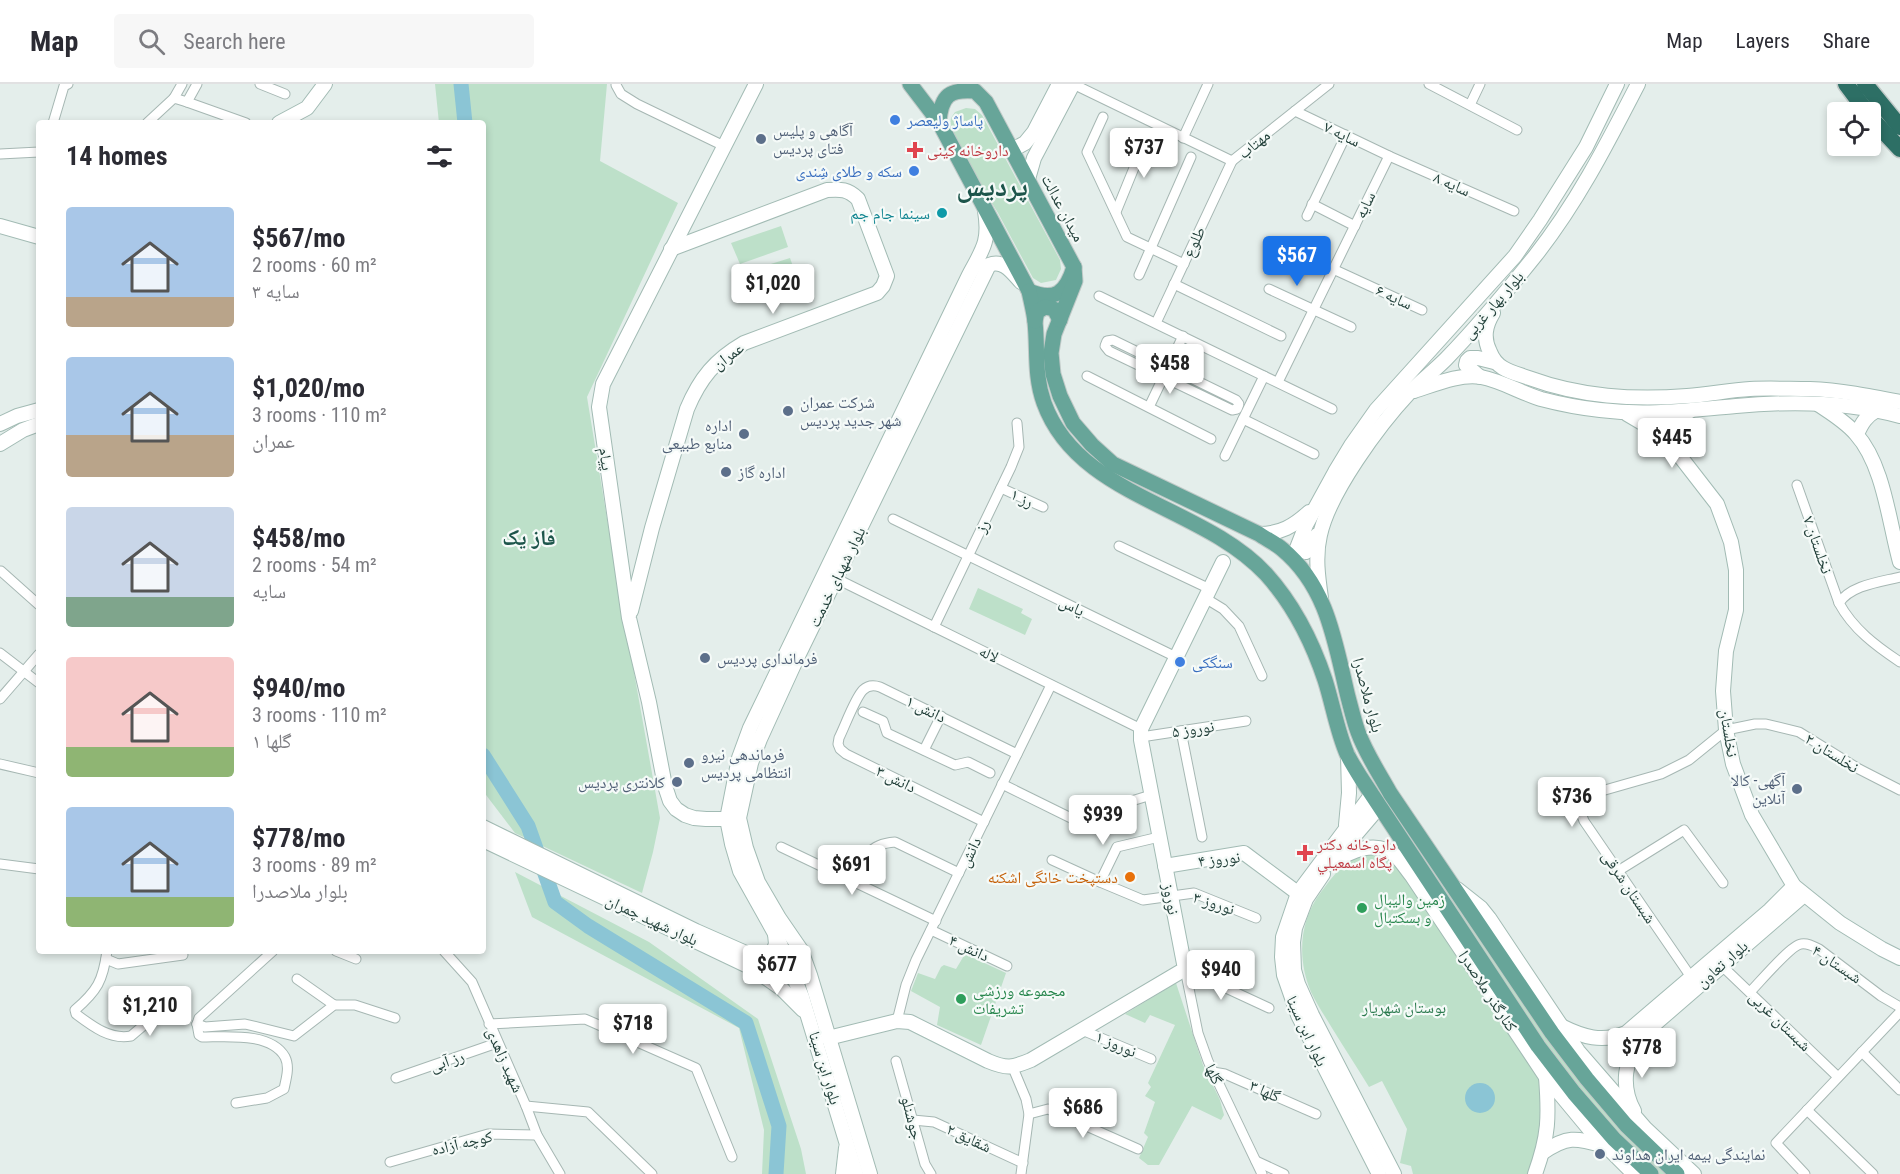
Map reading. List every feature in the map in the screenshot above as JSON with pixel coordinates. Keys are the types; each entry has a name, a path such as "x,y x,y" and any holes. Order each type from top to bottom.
{"highway":[{"path":"1846,84 1860,102"},
{"path":"1866,84 1900,127"},
{"path":"1881,129 1900,149"}],"main road":[{"path":"285,120 307,108 325,84"},
{"name":"پیام","path":"733,819 694,818 676,809 664,786 649,702 630,618 600,422 600,396 603,384 756,84"},
{"path":"910,84 939,122 1029,291 1035,321 1037,379 1045,405 1060,433 1077,455 1102,474 1213,532 1242,552 1265,573 1289,603 1304,629 1325,681 1348,755 1370,807 1490,984 1574,1093 1614,1138 1651,1174"},
{"path":"1012,150 1025,143 1034,132 1059,84"},
{"path":"1028,179 1034,158 1073,84"},
{"name":"بلوار بهار غربی","path":"1324,512 1352,444 1376,410 1515,256 1586,147 1617,84"},
{"name":"بلوار بهار غربی","path":"1324,512 1387,419 1410,393 1446,359 1515,281 1560,223 1600,159 1638,84"},
{"name":"میدان عدالت","path":"939,122 943,102 951,94 960,90 970,87 987,102 1074,267 1069,283 1057,294 1041,296 1029,291"},
{"name":"عمران","path":"630,618 652,528 687,409 706,373 727,353 744,343 877,293 884,286 886,276 858,199 849,191 840,189 827,190 671,249"},
{"name":"بلوار شهدای خدمت","path":"810,975 785,946 740,871 733,819 739,758 750,728 983,249 988,227 984,207"},
{"path":"0,226 36,236"},
{"name":"بلوار شهدای خدمت","path":"733,819 760,739 989,265 1002,264 1010,269 1029,291"},
{"name":"بلوار ملاصدرا","path":"1074,267 1075,281 1054,334 1051,352 1053,375 1073,423 1092,446 1113,464 1259,534 1281,548 1297,563 1322,600 1334,636 1357,730 1368,755 1387,787 1552,1033 1626,1125 1677,1174"},
{"path":"1494,363 1485,334 1486,324 1515,281"},
{"path":"1035,321 1037,312 1045,308 1054,309 1060,320"},
{"path":"1900,402 1851,392 1812,389 1750,389 1688,396 1637,398 1601,396 1547,385 1478,358 1470,358 1466,365 1480,377 1541,399 1597,410 1658,414 1765,404 1815,403 1877,410 1900,416"},
{"path":"1410,393 1452,379 1480,377"},
{"path":"1815,403 1857,434 1871,458 1882,485 1900,562"},
{"path":"1857,434 1868,414 1877,410"},
{"path":"0,424 36,411"},
{"path":"1679,454 1672,438 1673,428 1678,419 1690,411"},
{"name":"نخلستان","path":"1625,413 1644,424 1679,454 1717,504 1731,542 1736,570 1736,610 1726,651 1723,691 1726,730 1733,764 1752,815 1799,890 1840,922 1900,958"},
{"path":"0,444 36,425"},
{"path":"1259,534 1283,531 1298,522 1324,512"},
{"path":"1322,600 1316,555 1324,512"},
{"path":"1141,733 1223,562"},
{"name":"نوروز","path":"1141,733 1185,969"},
{"path":"1348,755 1348,825"},
{"path":"1370,807 1387,787"},
{"name":"بلوار ابن سینا","path":"1370,807 1348,825 1302,896 1283,937 1282,957 1290,996 1307,1035 1379,1174"},
{"name":"بلوار ابن سینا","path":"1370,807 1331,864 1302,896 1293,942 1294,970 1312,1016 1394,1174"},
{"name":"بلوار شهید چمران","path":"486,828 696,931 755,957 765,957 785,946"},
{"name":"بلوار شهید چمران","path":"486,841 752,968 793,999 809,1017"},
{"path":"1331,864 1356,849 1372,848 1390,852 1398,858 1442,912"},
{"name":"نوروز ۴","path":"1165,866 1244,853 1302,896"},
{"path":"1452,885 1481,908 1578,1051 1639,1121 1694,1174"},
{"name":"بلوار تعاون","path":"1638,1031 1714,967 1770,910 1799,890"},
{"name":"بلوار ابن سینا","path":"785,946 794,981 809,1017 856,1174"},
{"path":"1512,952 1521,987"},
{"path":"828,1038 897,1021 910,1022 988,1061 1013,1068 1031,1060 1185,969"},
{"path":"766,977 781,981 794,981 804,980 810,975"},
{"name":"بلوار ابن سینا","path":"810,975 870,1174"},
{"name":"کنارگذر ملاصدرا","path":"1490,984 1546,1077 1590,1130 1634,1174"},
{"path":"1560,1025 1585,1036 1602,1039 1638,1031"},
{"path":"1638,1031 1626,1072 1627,1096 1639,1121"},
{"path":"1535,1174 1549,1118 1546,1077"},
{"path":"1542,1153 1560,1142 1576,1138 1606,1146"},
{"path":"843,1174 847,1140"},
{"path":"1659,1141 1683,1174"}],"street":[{"path":"150,120 174,98 182,84"},
{"path":"187,102 197,84"},
{"path":"260,84 285,94"},
{"name":"مهتاب","path":"1073,84 1232,161 1329,84"},
{"path":"1183,138 1208,84"},
{"path":"1429,84 1517,130"},
{"path":"1470,105 1480,84"},
{"path":"54,120 64,85"},
{"path":"616,85 621,94 637,104 724,146"},
{"path":"174,98 238,120"},
{"name":"سایه ۷","path":"1295,111 1389,156"},
{"path":"1102,117 1088,152 1127,237 1184,264"},
{"path":"1307,216 1346,135"},
{"path":"1116,212 1147,136"},
{"path":"0,154 36,152"},
{"name":"سایه ۸","path":"1389,156 1514,212"},
{"name":"سایه","path":"1278,382 1389,156"},
{"path":"1140,275 1191,158"},
{"name":"طلوع","path":"1156,323 1232,161"},
{"path":"1312,204 1354,226"},
{"name":"سایه ۶","path":"1333,269 1422,310"},
{"path":"1174,284 1281,336"},
{"path":"1269,289 1351,327"},
{"path":"1099,296 1332,409"},
{"path":"1149,407 1182,336"},
{"path":"1113,340 1168,367 1236,400 1239,404 1237,409 1232,410 1109,351 1105,346 1107,341 1113,340"},
{"path":"1087,376 1211,439"},
{"path":"1225,456 1264,376"},
{"path":"1243,419 1314,454"},
{"name":"رز","path":"934,627 1019,447 1017,423"},
{"name":"نخلستان ۷","path":"1797,485 1839,603 1854,625 1877,647 1900,662"},
{"name":"رز ۱","path":"1001,488 1043,507"},
{"name":"یاس","path":"893,519 1176,657"},
{"path":"1119,546 1208,594 1239,626 1262,676"},
{"path":"1,571 36,602"},
{"path":"1839,603 1853,591 1900,577"},
{"name":"لاله","path":"837,579 1051,685 1141,733"},
{"path":"0,653 36,681"},
{"path":"0,699 36,657"},
{"name":"دانش ۱","path":"849,717 862,690 874,685 1017,754"},
{"name":"دانش","path":"897,1021 906,985 931,930 1051,685"},
{"path":"863,712 883,721 886,733 955,765 968,762 990,774"},
{"path":"924,750 941,716"},
{"name":"دانش ۳","path":"849,717 838,744 846,754 984,822"},
{"name":"نوروز ۵","path":"1141,733 1181,731 1246,721"},
{"name":"نخلستان ۲","path":"1726,730 1766,724 1799,732 1850,765 1900,790"},
{"name":"شبستان شرقی","path":"1694,982 1584,821 1581,813 1585,800 1590,794 1661,774 1689,760 1726,730"},
{"path":"1181,731 1202,837"},
{"path":"0,764 36,772"},
{"path":"1002,784 1073,819 1151,795"},
{"path":"1618,871 1684,830 1723,883"},
{"path":"1100,882 1117,847 1160,837"},
{"path":"866,855 884,842 895,842 959,873"},
{"path":"781,847 936,921"},
{"name":"نوروز ۳","path":"1052,860 1143,900 1194,893 1256,918"},
{"path":"0,864 36,869"},
{"name":"دانش ۴","path":"931,930 1007,966"},
{"name":"شبستان ۴","path":"1750,992 1786,954 1802,943 1819,949 1881,996 1900,1007"},
{"path":"236,1103 267,1098 284,1089 288,1072 285,1057 275,1046 254,1037 202,1037 199,1035 197,1024 199,1018 270,954"},
{"path":"345,954 356,958"},
{"name":"شهید زاهدی","path":"447,954 471,982 537,1135 560,1174"},
{"path":"170,1003 131,1036 117,1038 80,1017 75,1011 89,998 101,981 106,955 118,963 183,955"},
{"name":"شبستان غربی","path":"1714,967 1750,992 1839,1077"},
{"path":"1185,969 1269,1008"},
{"name":"گلها","path":"1185,969 1198,1033 1213,1072 1262,1174"},
{"path":"297,978 334,1005 355,1005 395,1018"},
{"path":"197,1024 205,1027 245,1024 294,1036 334,1005"},
{"path":"1804,1174 1776,1143 1900,1012"},
{"path":"489,1024 585,1019 696,1068 732,1157"},
{"name":"نوروز ۱","path":"1082,1030 1151,1059"},
{"name":"رز آبی","path":"396,1078 497,1043"},
{"path":"1862,1053 1900,1090"},
{"name":"جوشنلو","path":"896,1062 925,1164 931,1174"},
{"path":"1013,1068 1029,1114 1021,1174"},
{"name":"گلها ۳","path":"1213,1072 1226,1074 1316,1114"},
{"path":"526,1106 588,1112 652,1174"},
{"path":"1029,1114 1048,1109 1138,1149"},
{"path":"1807,1110 1873,1174"},
{"name":"شقایق ۲","path":"913,1120 934,1122 1023,1163"},
{"name":"کوچه آزاده","path":"390,1162 488,1134 537,1135"},
{"path":"1256,1161 1284,1174"}],"green space":[{"path":"435,84 607,84 600,161 678,203 587,397 660,818 642,893 515,833 486,795 486,120 439,120"},
{"path":"966,108 975,109 982,115 1060,260 1061,269 1056,280 1041,283 1033,278 998,213 957,146 950,127 951,118 955,112"},
{"path":"781,226 788,247 740,264 731,243"},
{"path":"790,258 796,275 766,284 761,267"},
{"path":"978,588 1023,609 1021,613 1032,619 1025,635 969,609"},
{"path":"1394,815 1399,816 1669,1174 1657,1174 1602,1118 1532,1028"},
{"name":"بوستان شهریار","path":"1361,855 1378,855 1395,864 1540,1081 1546,1124 1529,1174 1413,1174 1411,1166 1400,1163 1407,1129 1382,1081 1369,1087 1316,1001 1307,979 1302,954 1304,928 1314,903 1338,870"},
{"path":"515,872 649,942 758,1019 801,1149 806,1174 762,1174 764,1130 739,1028 532,917"},
{"name":"مجموعه ورزشی تشریفات","path":"965,954 1006,973 981,1045 937,1025 940,1007 911,991 918,973 935,979 944,965 956,969"},
{"path":"1176,983 1203,1065 1220,1100 1224,1115 1221,1120 1192,1106 1159,1165 1148,1165 1139,1158 1148,1137 1144,1133 1155,1102 1145,1096 1151,1087 1148,1083 1175,1025 1150,1015 1145,1023 1125,1014"}],"water":[{"path":"1480,1083 1491,1087 1495,1098 1491,1109 1480,1113 1469,1109 1465,1098 1469,1087"}],"waterway":[{"path":"461,84 465,120"},
{"path":"486,760 528,826 555,902 588,926 746,1023 779,1126 776,1174"}],"place":[{"name":"پاساژ ولیعصر","path":"895,120"},
{"name":"آگاهی و پلیس فتای پردیس","path":"761,139"},
{"name":"داروخانه کینی","path":"915,150"},
{"name":"سکه و طلای شِندی","path":"914,171"},
{"name":"سینما جام جم","path":"942,213"},
{"name":"شرکت عمران شهر جدید پردیس","path":"788,411"},
{"name":"اداره منابع طبیعی","path":"744,434"},
{"name":"اداره گاز","path":"726,472"},
{"name":"فرمانداری پردیس","path":"705,658"},
{"name":"سنگکی","path":"1180,662"},
{"name":"فرماندهی نیرو انتظامی پردیس","path":"689,763"},
{"name":"کلانتری پردیس","path":"677,782"},
{"name":"آگهی- کالا آنلاین","path":"1797,789"},
{"name":"داروخانه دكتر پگاه اسمعيلي","path":"1305,853"},
{"name":"دستپخت خانگی اشکنه","path":"1130,877"},
{"name":"زمین والیبال و بسکتبال","path":"1362,908"},
{"name":"مجموعه ورزشی تشریفات","path":"961,999"},
{"name":"نمایندگی بیمه ایران هداوند","path":"1600,1154"}],"district":[{"name":"پردیس","path":"992,186"},
{"name":"فاز یک","path":"529,537"}]}
